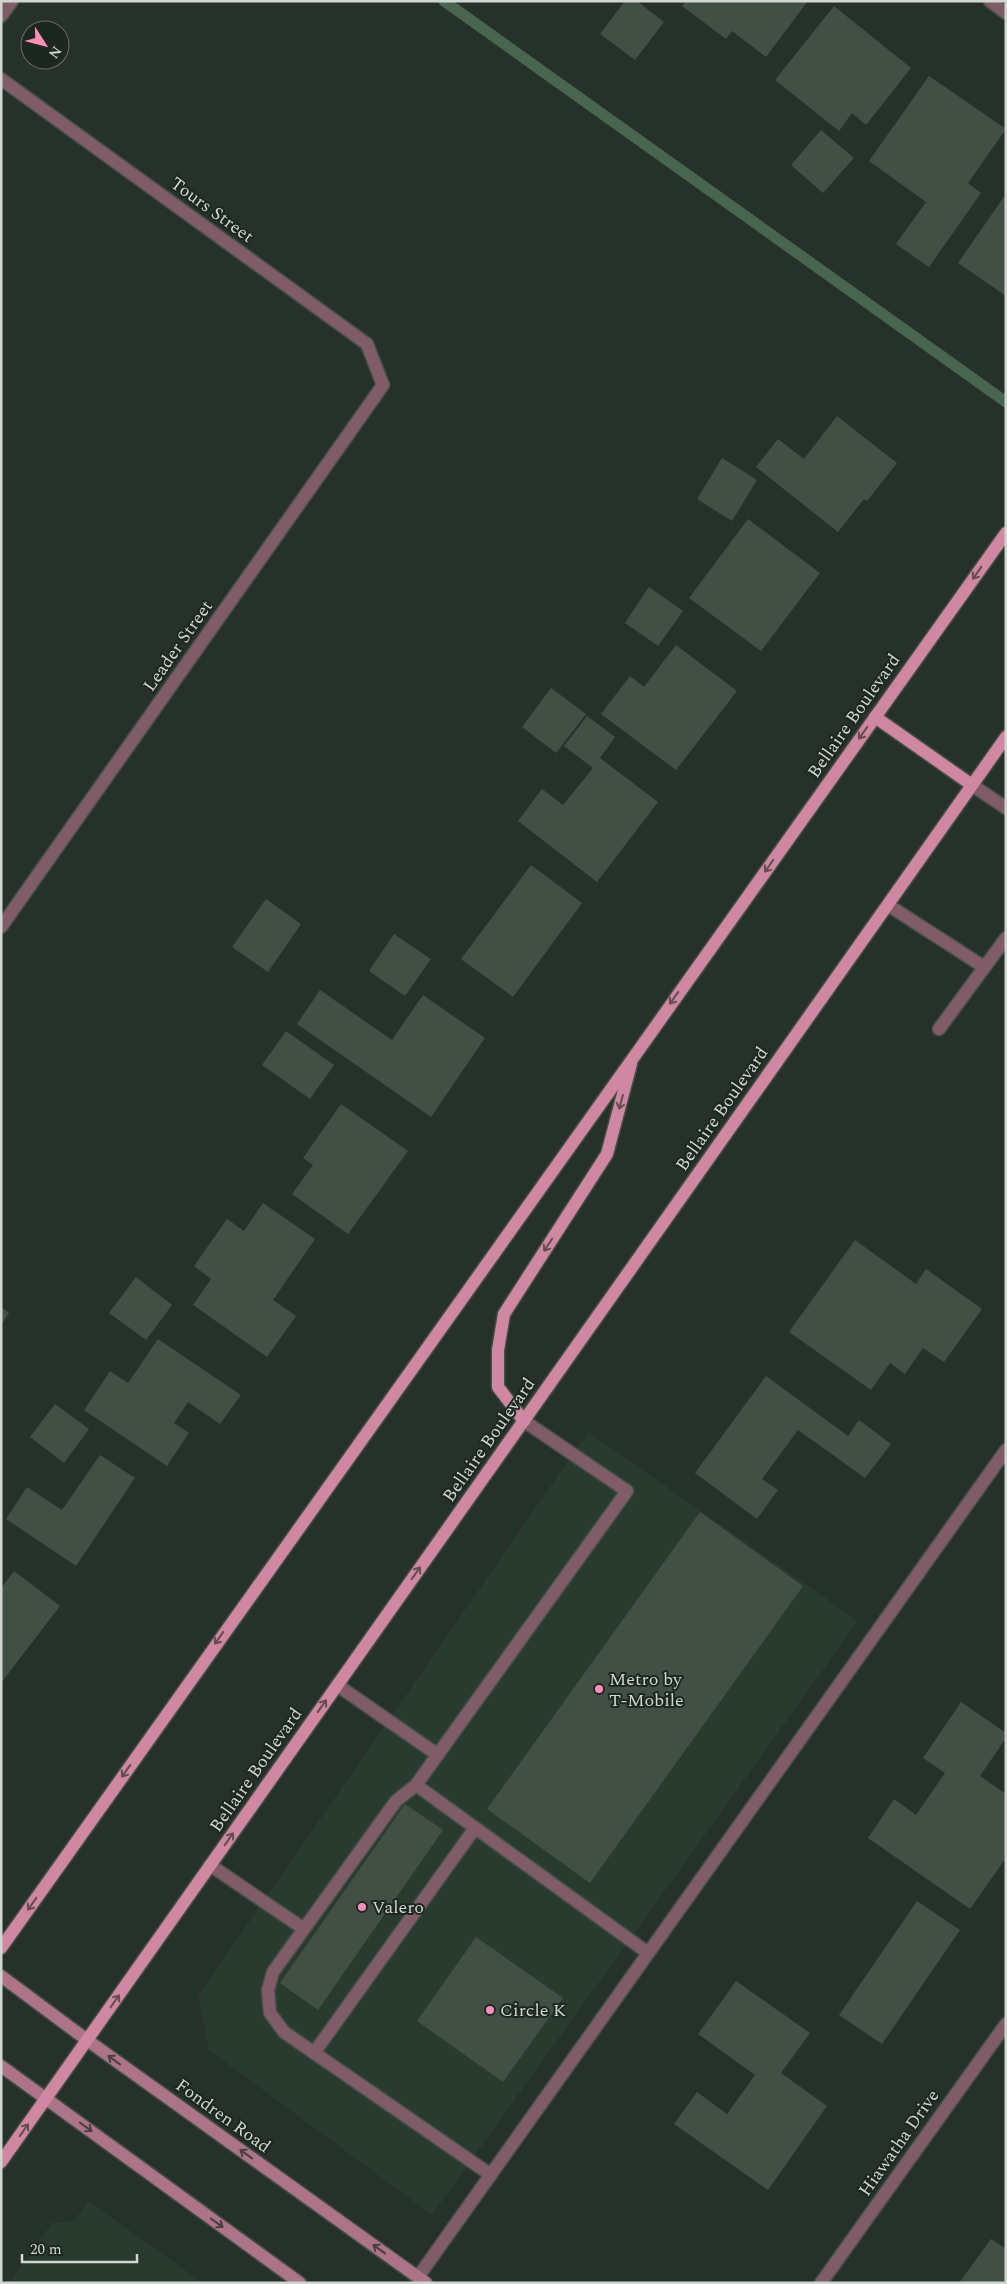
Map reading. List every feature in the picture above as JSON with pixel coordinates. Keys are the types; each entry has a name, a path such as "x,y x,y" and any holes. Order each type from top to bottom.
{"main road":[{"name":"Bellaire Boulevard","path":"1,1948 1006,533"},
{"path":"874,717 972,785"},
{"name":"Bellaire Boulevard","path":"1,2162 1006,737"},
{"path":"524,1421 498,1387 498,1350 504,1314 607,1154 634,1055"},
{"name":"Fondren Road","path":"1,1976 87,2040 422,2280"},
{"path":"1,2066 300,2283"}],"street":[{"path":"1,16 12,1"},
{"path":"990,1 1006,13"},
{"name":"Tours Street","path":"1,78 367,344 383,385"},
{"name":"Leader Street","path":"1,927 383,385"},
{"path":"972,785 1006,808"},
{"path":"888,905 984,967"},
{"path":"939,1029 1006,938"},
{"path":"491,2175 284,2032 270,2014 268,1990 273,1972 396,1801 416,1785 627,1491 524,1421"},
{"path":"422,2280 491,2175 1006,1450"},
{"path":"337,1685 438,1755"},
{"path":"416,1785 648,1953"},
{"path":"314,2052 475,1828"},
{"path":"210,1865 304,1929"},
{"name":"Hiawatha Drive","path":"821,2283 1006,2024"}],"shaded area":[{"path":"588,1432 858,1621 432,2215 209,2050 198,1996"},
{"path":"88,2201 203,2283 9,2283 52,2223 74,2221"}],"building":[{"path":"625,1 637,1 664,22 635,60 600,34"},
{"path":"686,1 808,1 766,57 732,31 726,39 682,6"},
{"path":"834,6 911,68 866,125 852,113 839,131 775,80"},
{"path":"929,76 1006,129 968,183 981,193 929,267 896,244 926,202 869,161"},
{"path":"821,130 854,158 823,193 791,165"},
{"path":"1006,194 1006,296 958,263"},
{"path":"837,416 897,463 867,501 864,499 838,532 756,467 778,439 804,459"},
{"path":"722,458 757,480 732,521 697,499"},
{"path":"748,519 820,573 761,651 689,598"},
{"path":"649,587 683,611 658,646 625,623"},
{"path":"676,645 737,691 676,770 601,714 630,676 644,687"},
{"path":"551,688 586,714 556,753 522,727"},
{"path":"587,716 615,737 600,758 658,802 597,882 518,821 542,789 563,805 593,768 564,746"},
{"path":"531,865 582,903 513,997 461,959"},
{"path":"266,899 301,924 268,972 232,947"},
{"path":"394,934 431,959 405,996 369,971"},
{"path":"320,990 392,1040 423,995 485,1038 431,1117 297,1024"},
{"path":"286,1031 334,1065 310,1099 262,1065"},
{"path":"341,1104 408,1151 348,1234 292,1194 313,1165 303,1158"},
{"path":"263,1203 315,1239 273,1300 296,1316 267,1357 193,1305 211,1279 194,1266 227,1219 244,1231"},
{"path":"855,1240 916,1284 926,1269 982,1309 944,1362 923,1348 905,1374 890,1363 871,1390 789,1332"},
{"path":"136,1277 172,1305 146,1340 109,1313"},
{"path":"1,1307 9,1313 1,1325"},
{"path":"158,1339 241,1395 220,1424 188,1402 174,1423 189,1433 167,1466 84,1410 110,1371 128,1383"},
{"path":"766,1376 848,1436 859,1420 891,1444 865,1478 798,1430 762,1479 778,1490 757,1519 695,1473"},
{"path":"55,1404 89,1429 64,1463 30,1437"},
{"path":"100,1455 135,1478 76,1566 6,1519 27,1487 62,1510"},
{"path":"700,1512 803,1586 590,1883 487,1809"},
{"path":"14,1571 60,1606 1,1683 1,1588"},
{"path":"961,1702 1006,1733 1006,1738 980,1776 1006,1794 1006,1858 970,1909 868,1838 894,1799 916,1815 945,1773 923,1758"},
{"name":"Valero","path":"405,1804 443,1830 318,2010 280,1983"},
{"path":"917,1901 960,1930 882,2044 839,2015"},
{"name":"Circle K","path":"476,1937 563,1998 503,2082 417,2021"},
{"path":"736,1981 810,2033 781,2073 827,2106 768,2190 674,2124 697,2092 727,2114 755,2075 698,2034"},
{"path":"991,2239 1006,2249 1006,2283 959,2283"}],"waterway":[{"path":"444,1 1006,402"}],"place":[{"name":"Metro by T-Mobile","path":"599,1689"},
{"name":"Valero","path":"362,1907"},
{"name":"Circle K","path":"490,2010"}]}
